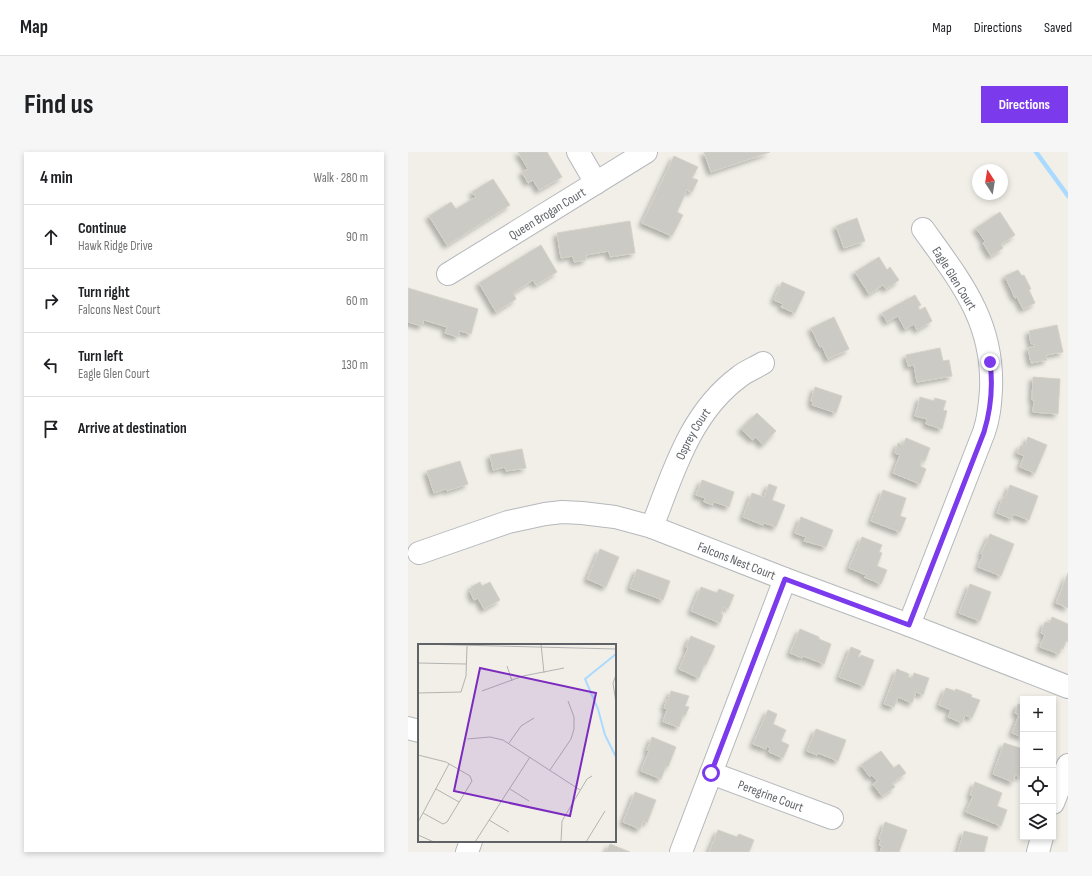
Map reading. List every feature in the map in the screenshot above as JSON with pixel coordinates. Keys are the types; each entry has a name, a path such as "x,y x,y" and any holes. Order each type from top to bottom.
{"street":[{"path":"578,152 596,183"},
{"name":"Queen Brogan Court","path":"448,274 646,152"},
{"name":"Eagle Glen Court","path":"909,625 984,432 989,412 992,375 983,326 976,310 968,294 923,229"},
{"name":"Osprey Court","path":"652,527 681,452 708,406 739,377 763,363"},
{"name":"Falcons Nest Court","path":"419,553 508,522 545,514 562,512 615,517 652,527 1068,687"},
{"path":"681,852 785,579"},
{"path":"408,728 418,731"},
{"path":"1056,795 1068,765"},
{"name":"Peregrine Court","path":"711,773 832,818"},
{"path":"1038,852 1041,840"},
{"path":"467,852 471,842"}],"building":[{"path":"518,152 547,152 562,177 539,190 533,180 528,183 522,172 528,169"},
{"path":"704,152 770,152 711,172"},
{"path":"674,156 698,167 692,178 698,180 692,192 687,190 677,212 683,215 672,236 642,223"},
{"path":"493,179 510,205 447,245 429,216 451,202 456,209 476,197 472,192"},
{"path":"1000,212 1015,235 1001,244 1003,248 991,256 983,243 985,241 976,228"},
{"path":"857,218 865,241 844,248 836,226"},
{"path":"630,221 635,253 610,257 609,251 586,255 586,260 574,262 573,256 561,258 557,233"},
{"path":"541,245 557,272 536,285 533,280 513,293 516,299 496,312 479,283"},
{"path":"879,257 887,270 890,267 899,280 886,289 883,285 869,294 855,272"},
{"path":"1018,270 1022,276 1024,275 1031,289 1029,290 1035,303 1023,309 1017,297 1015,298 1005,276"},
{"path":"782,282 805,292 795,313 781,307 783,304 774,300"},
{"path":"408,288 478,309 471,334 460,331 458,337 445,333 447,327 424,320 422,326 408,322"},
{"path":"915,295 921,305 918,307 920,310 925,307 932,321 917,330 914,324 905,329 898,316 887,322 882,313"},
{"path":"834,317 849,349 828,359 822,346 820,347 811,328"},
{"path":"1057,325 1063,352 1046,355 1047,360 1031,363 1028,348 1035,346 1034,344 1031,344 1029,331"},
{"path":"940,348 943,361 949,360 952,376 917,382 914,365 908,366 906,355"},
{"path":"1033,377 1060,379 1058,414 1033,412"},
{"path":"815,387 842,396 836,413 812,405 813,402 811,401"},
{"path":"920,397 934,401 935,398 946,401 943,410 947,411 942,429 926,424 927,419 915,416"},
{"path":"757,413 776,431 763,445 755,437 753,440 741,429"},
{"path":"1028,437 1047,445 1035,473 1020,467 1024,456 1017,453 1021,445 1025,446"},
{"path":"906,438 930,448 925,461 922,460 920,466 926,469 920,484 893,473 900,455 895,453 898,443 903,445"},
{"path":"522,449 526,468 506,471 505,467 493,470 490,455"},
{"path":"460,461 468,484 447,491 446,489 434,493 427,471"},
{"path":"702,480 734,492 729,507 714,502 713,505 704,502 705,498 696,495"},
{"path":"769,484 777,487 772,500 785,505 776,527 764,523 763,525 743,517 752,493 764,497"},
{"path":"1010,485 1038,496 1029,520 1013,514 1012,519 997,513 1003,497 1005,498"},
{"path":"883,490 906,498 900,516 906,518 900,532 871,521"},
{"path":"801,517 833,530 826,547 804,541 806,537 795,533"},
{"path":"990,534 1014,544 1001,576 978,567 983,555 981,554"},
{"path":"862,537 882,545 879,552 882,553 877,566 887,570 881,584 864,577 866,575 849,568"},
{"path":"600,549 619,557 606,587 587,579"},
{"path":"637,569 670,581 663,600 630,588"},
{"path":"1068,573 1068,608 1056,603"},
{"path":"480,582 482,586 490,582 500,600 484,609 478,598 474,600 470,591 473,590 471,587"},
{"path":"970,584 991,592 980,621 959,613"},
{"path":"701,587 717,593 719,589 734,595 728,609 724,607 721,614 723,615 720,623 691,611"},
{"path":"1052,617 1068,624 1068,642 1066,641 1059,654 1040,647 1045,635 1041,633 1045,622 1050,623"},
{"path":"800,629 831,644 824,664 790,653"},
{"path":"691,636 715,646 706,665 704,665 699,678 679,669 688,648 686,647"},
{"path":"851,647 861,651 858,657 861,655 874,660 864,686 839,677"},
{"path":"897,669 909,674 908,677 912,678 914,673 929,678 923,695 916,692 912,703 898,697 894,707 884,704"},
{"path":"946,688 955,691 956,689 972,695 971,697 980,700 972,718 965,715 962,723 948,717 951,710 939,705"},
{"path":"671,691 689,696 685,706 689,707 685,716 683,715 679,727 663,722 667,709 664,708"},
{"path":"1018,704 1020,704 1020,736 1012,733 1019,715 1015,713"},
{"path":"768,710 777,714 773,724 786,730 781,741 789,745 783,758 769,752 770,748 767,746 766,749 753,744"},
{"path":"816,729 846,740 838,761 818,753 817,755 807,751"},
{"path":"652,737 676,747 668,767 666,766 661,779 641,771 649,751 647,750"},
{"path":"1004,743 1020,748 1020,777 1015,775 1013,782 993,774"},
{"path":"881,751 894,768 899,764 906,773 892,783 895,787 882,796 873,784 877,781 872,775 870,777 861,765"},
{"path":"975,782 1002,793 997,806 1007,810 1001,826 966,812 973,796 970,795"},
{"path":"635,792 656,800 647,823 643,821 640,829 623,822"},
{"path":"885,822 907,830 899,852 880,852 882,847 879,845 881,840 879,839"},
{"path":"718,830 737,837 739,834 754,840 749,852 709,852"},
{"path":"964,831 988,837 984,852 958,852"},
{"path":"610,844 630,852 606,852"}],"waterway":[{"path":"1036,152 1068,196"}],"route":[{"path":"711,773 785,579 909,625 984,432 990,405 992,375 990,362"}]}
